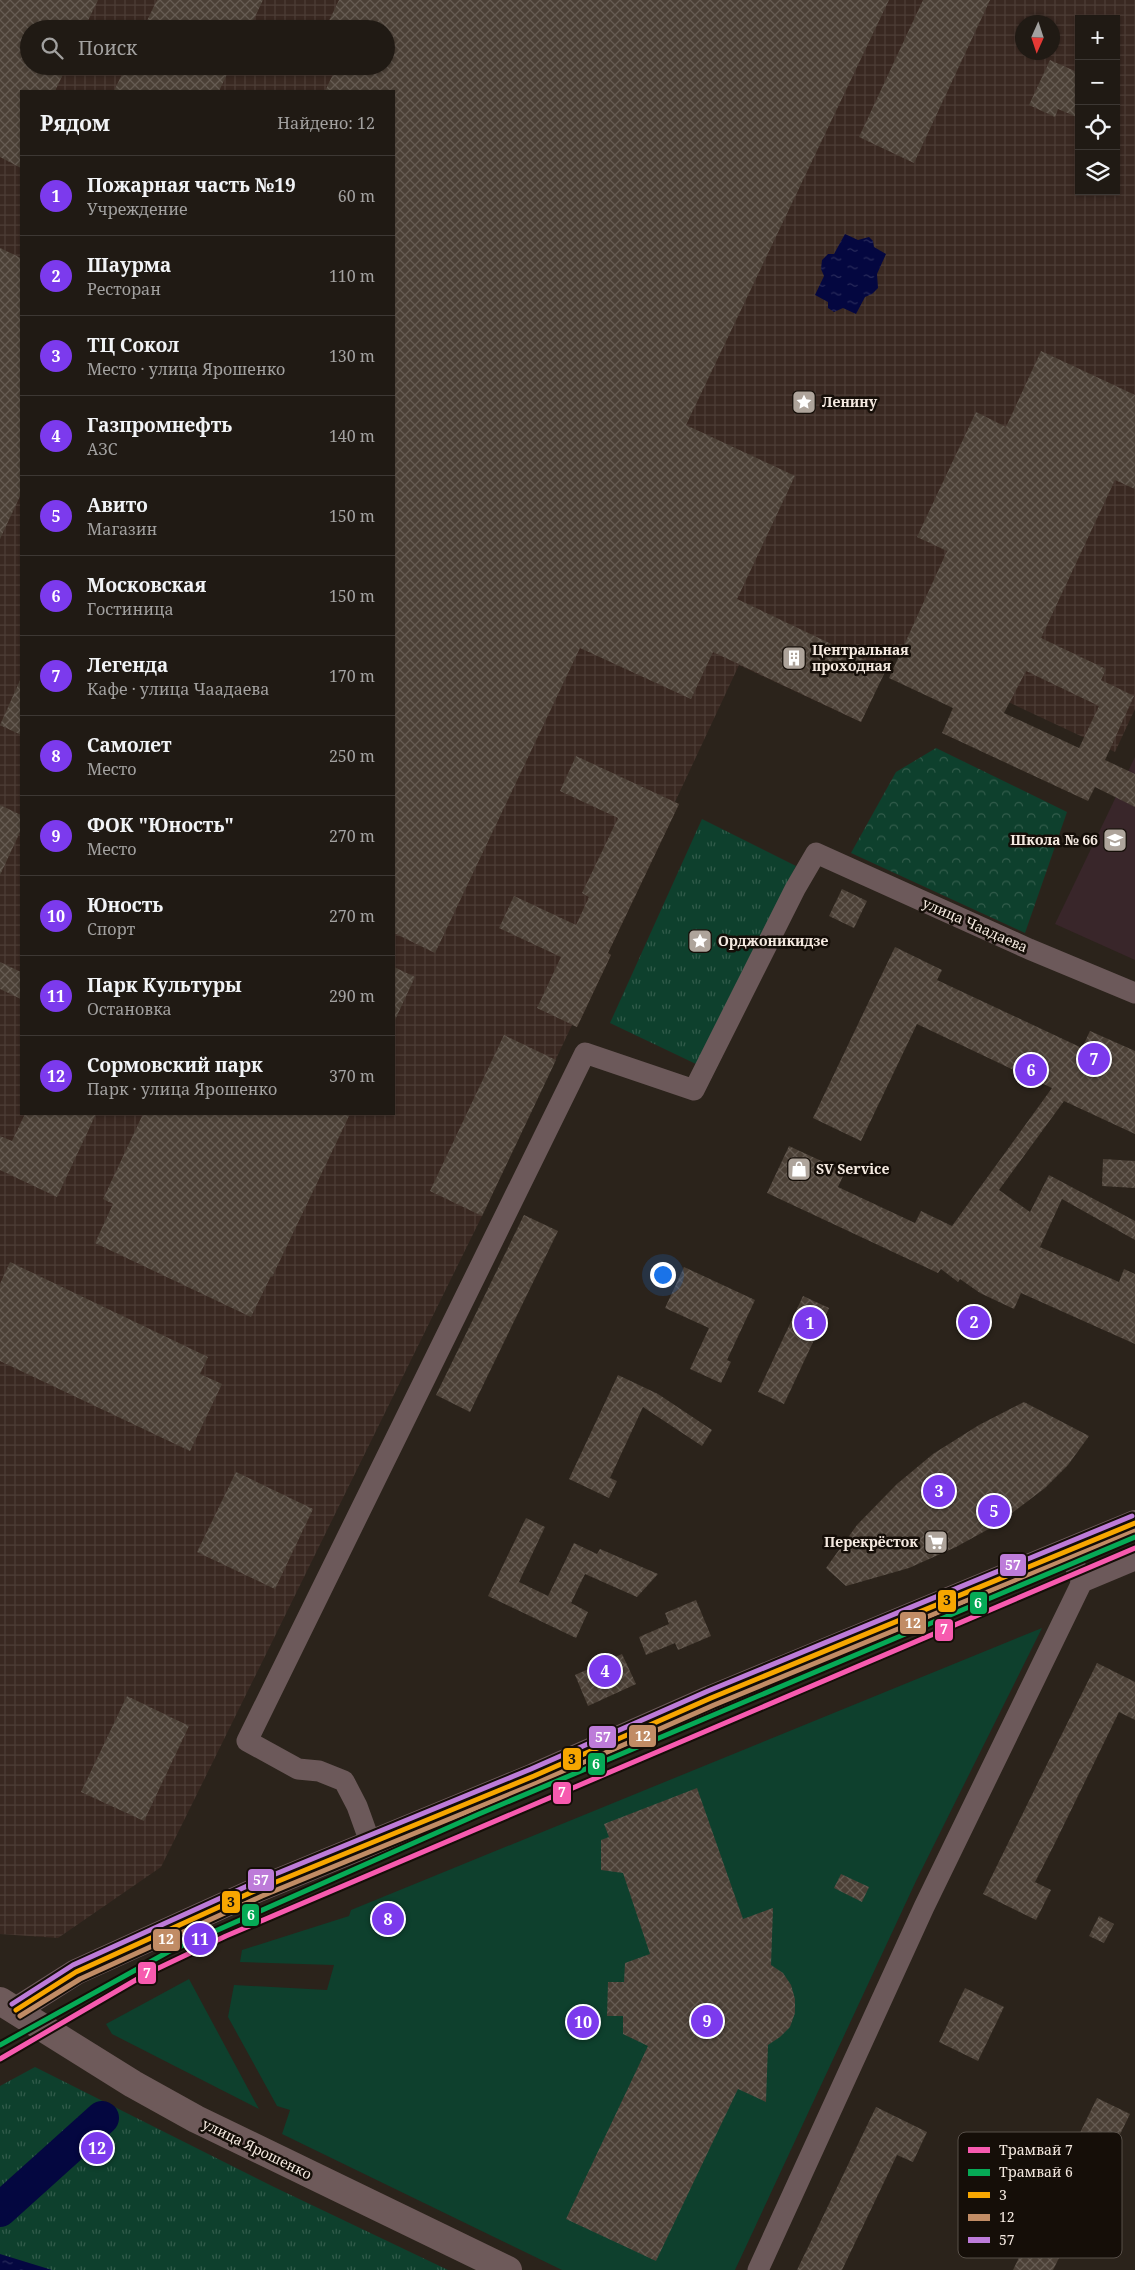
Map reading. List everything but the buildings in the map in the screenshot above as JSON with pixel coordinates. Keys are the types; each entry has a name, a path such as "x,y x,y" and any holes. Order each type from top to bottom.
{"main road":[{"name":"улица Ярошенко","path":"8,2005 133,2084 196,2119 508,2270"}],"street":[{"name":"улица Чаадаева","path":"370,1842 357,1806 344,1781 319,1771 298,1769 247,1741 584,1053 694,1090 795,889 816,853 1029,949 1135,993"},
{"path":"8,2005 128,1947 370,1842 534,1776 711,1698 1135,1523"},
{"path":"1068,1550 1082,1582"},
{"path":"758,2270 924,1907 1082,1582 1135,1560"}],"shaded area":[{"path":"0,0 1135,0 1135,709 1115,752 895,649 861,722 739,665 675,802 679,804 608,953 611,955 577,1027 572,1025 482,1216 161,1867 58,1938 0,1934"},
{"name":"Школа № 66","path":"1135,757 1135,960 1055,924"}],"green space":[{"path":"936,748 1067,812 1025,933 851,853 896,772"},
{"path":"702,819 796,866 696,1064 610,1023"},
{"path":"1042,1628 916,1881 735,2270 562,2270 282,2134 290,2110 277,2106 228,2017 234,1985 327,1990 334,1965 240,1962 242,1950 349,1916 351,1910"},
{"path":"189,1979 259,2109 112,2034 106,2024"},
{"path":"35,2067 274,2187 448,2270 0,2270 0,2086"}],"water":[{"path":"845,234 858,240 869,237 873,241 874,247 886,254 877,274 878,288 872,294 865,297 856,314 843,308 834,312 828,308 828,302 815,295 824,276 821,269 822,260 828,254 834,254"},
{"path":"0,2254 52,2270 0,2270"}],"waterway":[{"path":"0,2210 102,2118"}],"tram line":[{"name":"6","path":"0,2045 168,1952 479,1814 1135,1537"},
{"name":"7","path":"0,2059 146,1974 226,1936 1135,1548"}],"transit line":[{"name":"57","path":"12,2004 73,1965 256,1882 531,1769 708,1691 1132,1516"},
{"name":"3","path":"16,2010 76,1972 259,1889 534,1776 711,1698 1135,1523"},
{"name":"12","path":"20,2016 80,1979 262,1896 537,1783 714,1705 1135,1531"}],"place":[{"name":"Ленину","path":"804,402"},
{"name":"Центральная проходная","path":"794,658"},
{"name":"Школа № 66","path":"1115,840"},
{"name":"Орджоникидзе","path":"700,941"},
{"name":"Легенда","path":"1094,1059"},
{"name":"Московская","path":"1031,1070"},
{"name":"SV Service","path":"799,1169"},
{"name":"Шаурма","path":"974,1322"},
{"name":"Пожарная часть №19","path":"810,1323"},
{"name":"ТЦ Сокол","path":"939,1491"},
{"name":"Авито","path":"994,1511"},
{"name":"Перекрёсток","path":"936,1542"},
{"name":"Газпромнефть","path":"605,1671"},
{"name":"Самолет","path":"388,1919"},
{"name":"Парк Культуры","path":"200,1939"},
{"name":"ФОК \"Юность\"","path":"707,2021"},
{"name":"Юность","path":"583,2022"},
{"name":"Сормовский парк","path":"97,2148"}]}
